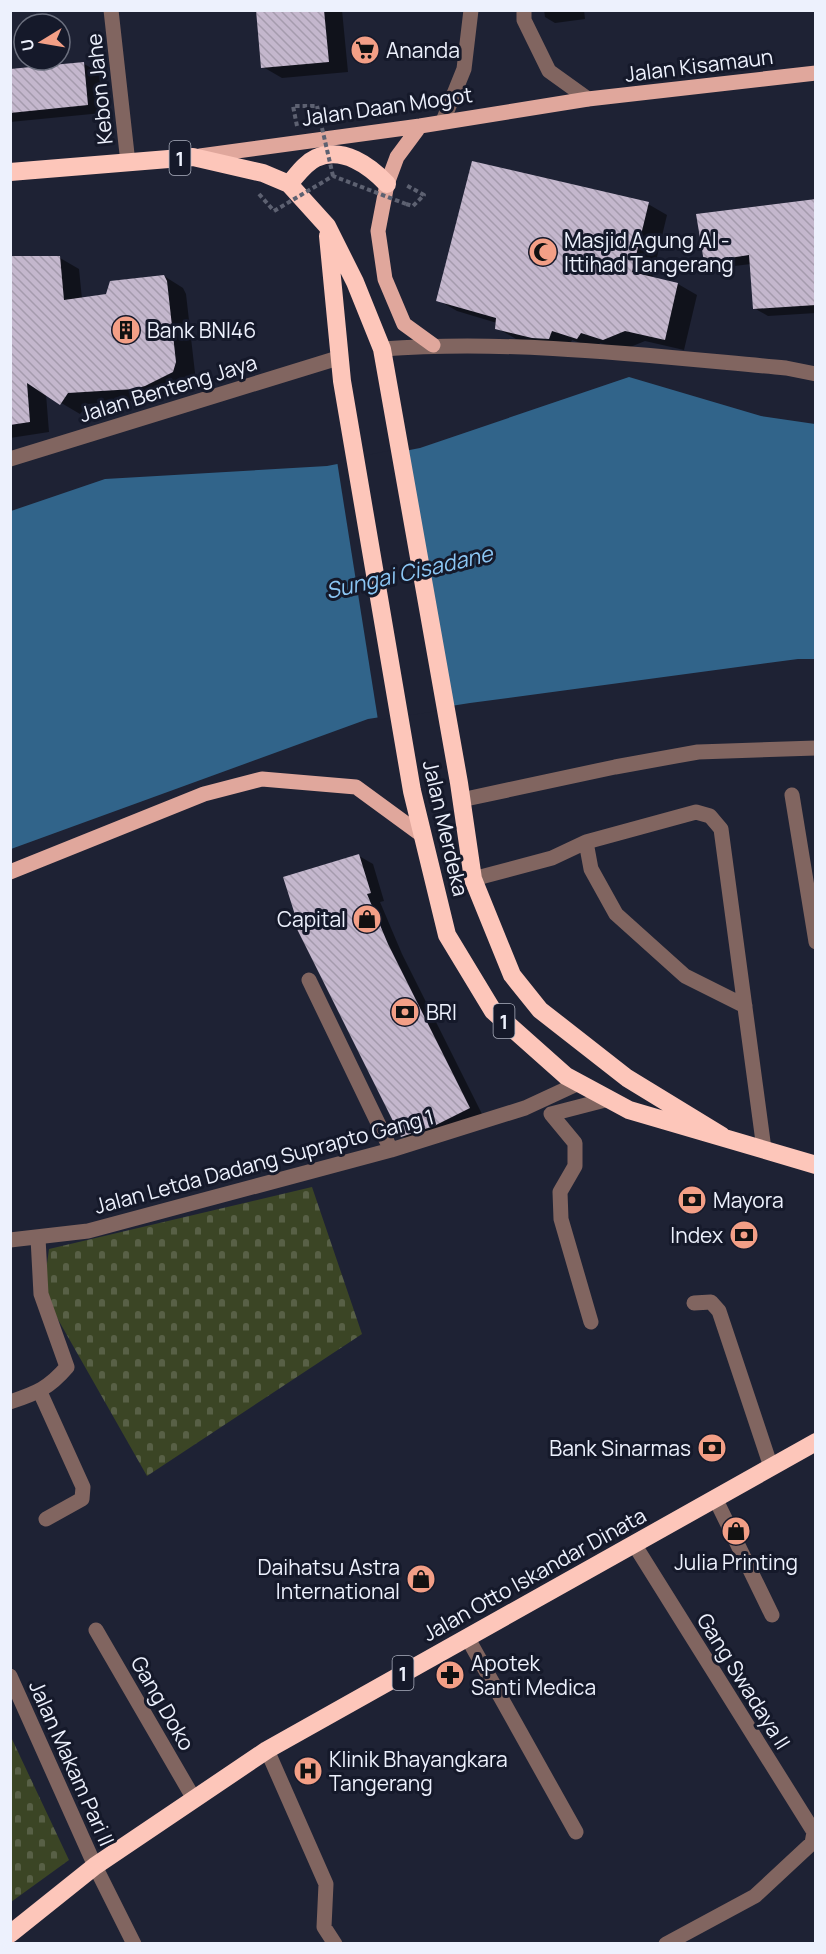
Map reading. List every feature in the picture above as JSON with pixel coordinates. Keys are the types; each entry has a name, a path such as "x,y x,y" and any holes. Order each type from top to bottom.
{"highway":[{"path":"289,184 306,164 318,157 343,156 356,159 373,168 387,184"},
{"name":"Jalan Daan Mogot","path":"10,172 193,157 264,173 289,184 327,226 355,282 382,349 390,387"},
{"name":"1","path":"327,226 338,358"},
{"name":"Jalan Merdeka","path":"338,358 412,791 447,935 493,1011 566,1076 629,1110 816,1165"},
{"name":"Jalan Merdeka","path":"390,387 473,879 512,975 540,1010 627,1078 722,1136"},
{"name":"Jalan Otto Iskandar Dinata","path":"10,1934 95,1866 267,1750 816,1442"}],"main road":[{"name":"Jalan Kisamaun","path":"588,99 816,73"},
{"name":"Jalan Daan Mogot","path":"193,157 420,126 588,99"},
{"path":"420,126 397,157 387,184 378,231 385,279 404,324 433,345"},
{"path":"10,872 204,794 262,779 356,787 423,836"}],"street":[{"name":"Kebon Jahe","path":"111,10 128,163"},
{"path":"443,121 464,69 471,10"},
{"path":"524,10 524,20 549,70 588,99"},
{"path":"382,349 433,345 581,350 786,368 816,374"},
{"name":"Jalan Benteng Jaya","path":"10,459 338,358"},
{"path":"460,792 698,752 816,748"},
{"path":"792,795 816,942"},
{"path":"473,879 552,858 586,842 696,812 710,816 721,829 764,1149"},
{"path":"586,842 591,869 616,914 684,976 745,1006"},
{"path":"309,980 391,1149"},
{"name":"Jalan Letda Dadang Suprapto Gang 1","path":"10,1240 88,1232 391,1149 525,1108 579,1083"},
{"path":"591,1322 561,1219 560,1192 575,1166 575,1143 551,1114 609,1099"},
{"path":"10,1402 40,1392 54,1382 67,1366 41,1294 38,1238"},
{"path":"694,1304 711,1302 718,1311 771,1467"},
{"path":"40,1392 83,1487 82,1499 46,1519"},
{"path":"715,1498 772,1615"},
{"name":"Gang Swadaya II","path":"634,1544 814,1832 812,1843 755,1896 666,1944"},
{"name":"Gang Doko","path":"96,1630 194,1799"},
{"path":"467,1637 576,1832"},
{"name":"Jalan Makam Pari II","path":"10,1676 95,1866 134,1944"},
{"path":"267,1750 326,1884 324,1928 334,1944"}],"path":[{"path":"293,106 317,106 333,176"},
{"path":"333,176 413,206 424,195"},
{"path":"258,193 274,211 333,176"}],"green space":[{"path":"312,1187 362,1334 147,1476 43,1293 49,1249"},
{"path":"11,1737 69,1860 10,1902"}],"water":[{"name":"Sungai Cisadane","path":"629,377 761,416 815,424 815,659 798,659 470,703 368,719 11,849 11,511 105,479 327,466 420,448"}],"pier":[{"path":"408,447 450,709 378,720 337,461"}],"building":[{"path":"256,10 324,10 329,62 261,68"},
{"path":"84,62 88,105 10,113 10,69 12,72 72,72 72,63"},
{"name":"Masjid Agung Al - Ittihad Tangerang","path":"472,161 649,202 632,272 678,283 665,340 625,331 603,340 581,333 577,339 552,331 549,339 532,338 495,329 496,318 436,301"},
{"path":"816,199 816,305 753,309 749,255 704,262 696,214"},
{"path":"10,256 60,256 64,300 106,294 110,281 164,275 167,281 176,362 173,372 134,389 68,393 60,405 27,383 30,422 10,425"},
{"path":"359,854 371,893 367,894 388,944 470,1108 434,1126 401,1137 292,919 296,918 283,877"}],"place":[{"name":"Ananda","path":"365,50"},
{"name":"Masjid Agung Al - Ittihad Tangerang","path":"543,252"},
{"name":"Bank BNI46","path":"126,330"},
{"name":"Capital","path":"367,919"},
{"name":"BRI","path":"405,1012"},
{"name":"Mayora","path":"692,1200"},
{"name":"Index","path":"744,1235"},
{"name":"Bank Sinarmas","path":"712,1448"},
{"name":"Julia Printing","path":"736,1531"},
{"name":"Daihatsu Astra International","path":"421,1579"},
{"name":"Apotek Santi Medica","path":"450,1675"},
{"name":"Klinik Bhayangkara Tangerang","path":"308,1771"}]}
